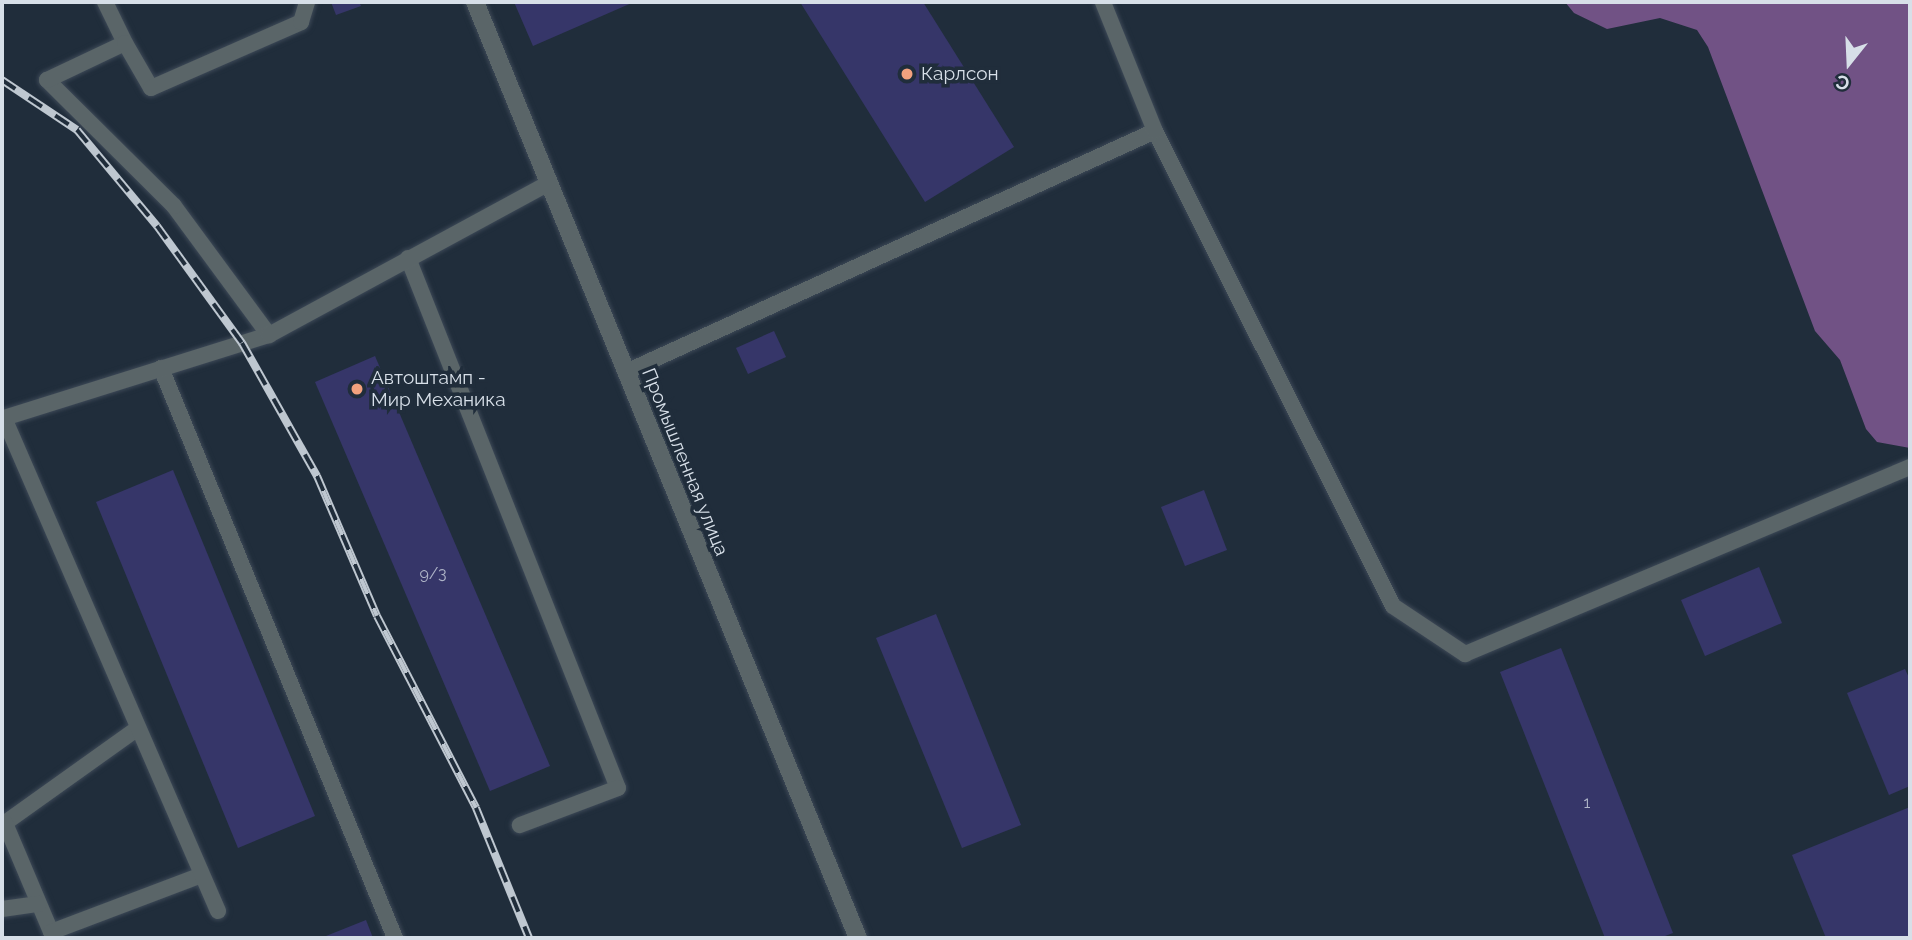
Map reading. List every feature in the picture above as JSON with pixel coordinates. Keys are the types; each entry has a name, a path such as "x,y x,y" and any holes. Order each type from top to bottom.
{"street":[{"name":"Промышленная улица","path":"475,2 858,938"}],"lane":[{"path":"105,2 151,88 301,22 307,2"},
{"path":"1103,2 1155,131 1393,606 1465,654 1910,467"},
{"path":"125,43 47,80 174,206 269,335"},
{"path":"626,372 1155,131"},
{"path":"218,911 4,418 269,335 549,183"},
{"path":"408,258 618,788 520,825"},
{"path":"161,368 395,938"},
{"path":"138,728 5,823 52,935 202,875"},
{"path":"2,909 39,904"}],"shaded area":[{"path":"1565,2 1910,2 1910,448 1877,442 1866,429 1840,360 1815,331 1708,47 1697,30 1660,18 1607,29 1574,13"}],"building":[{"path":"331,2 359,2 361,6 336,15"},
{"path":"514,2 634,2 533,46"},
{"name":"Карлсон","path":"800,2 923,2 1014,147 925,202"},
{"path":"774,331 786,357 748,374 736,348"},
{"path":"375,356 550,766 490,791 315,382"},
{"path":"173,470 315,816 238,848 96,502"},
{"path":"1204,490 1227,550 1185,566 1161,507"},
{"path":"1759,567 1782,623 1705,656 1681,600"},
{"path":"936,614 1021,825 962,848 876,638"},
{"path":"1561,648 1673,933 1660,938 1605,938 1500,672"},
{"path":"1905,669 1910,680 1910,786 1889,795 1847,693"},
{"path":"1910,807 1910,938 1826,938 1792,855"},
{"path":"366,920 373,938 321,938"}],"railway":[{"path":"2,80 77,130 157,226 242,343 317,476 377,616 476,808 529,938"}],"place":[{"name":"Карлсон","path":"907,74"},
{"name":"Автоштамп - Мир Механика","path":"357,389"}]}
